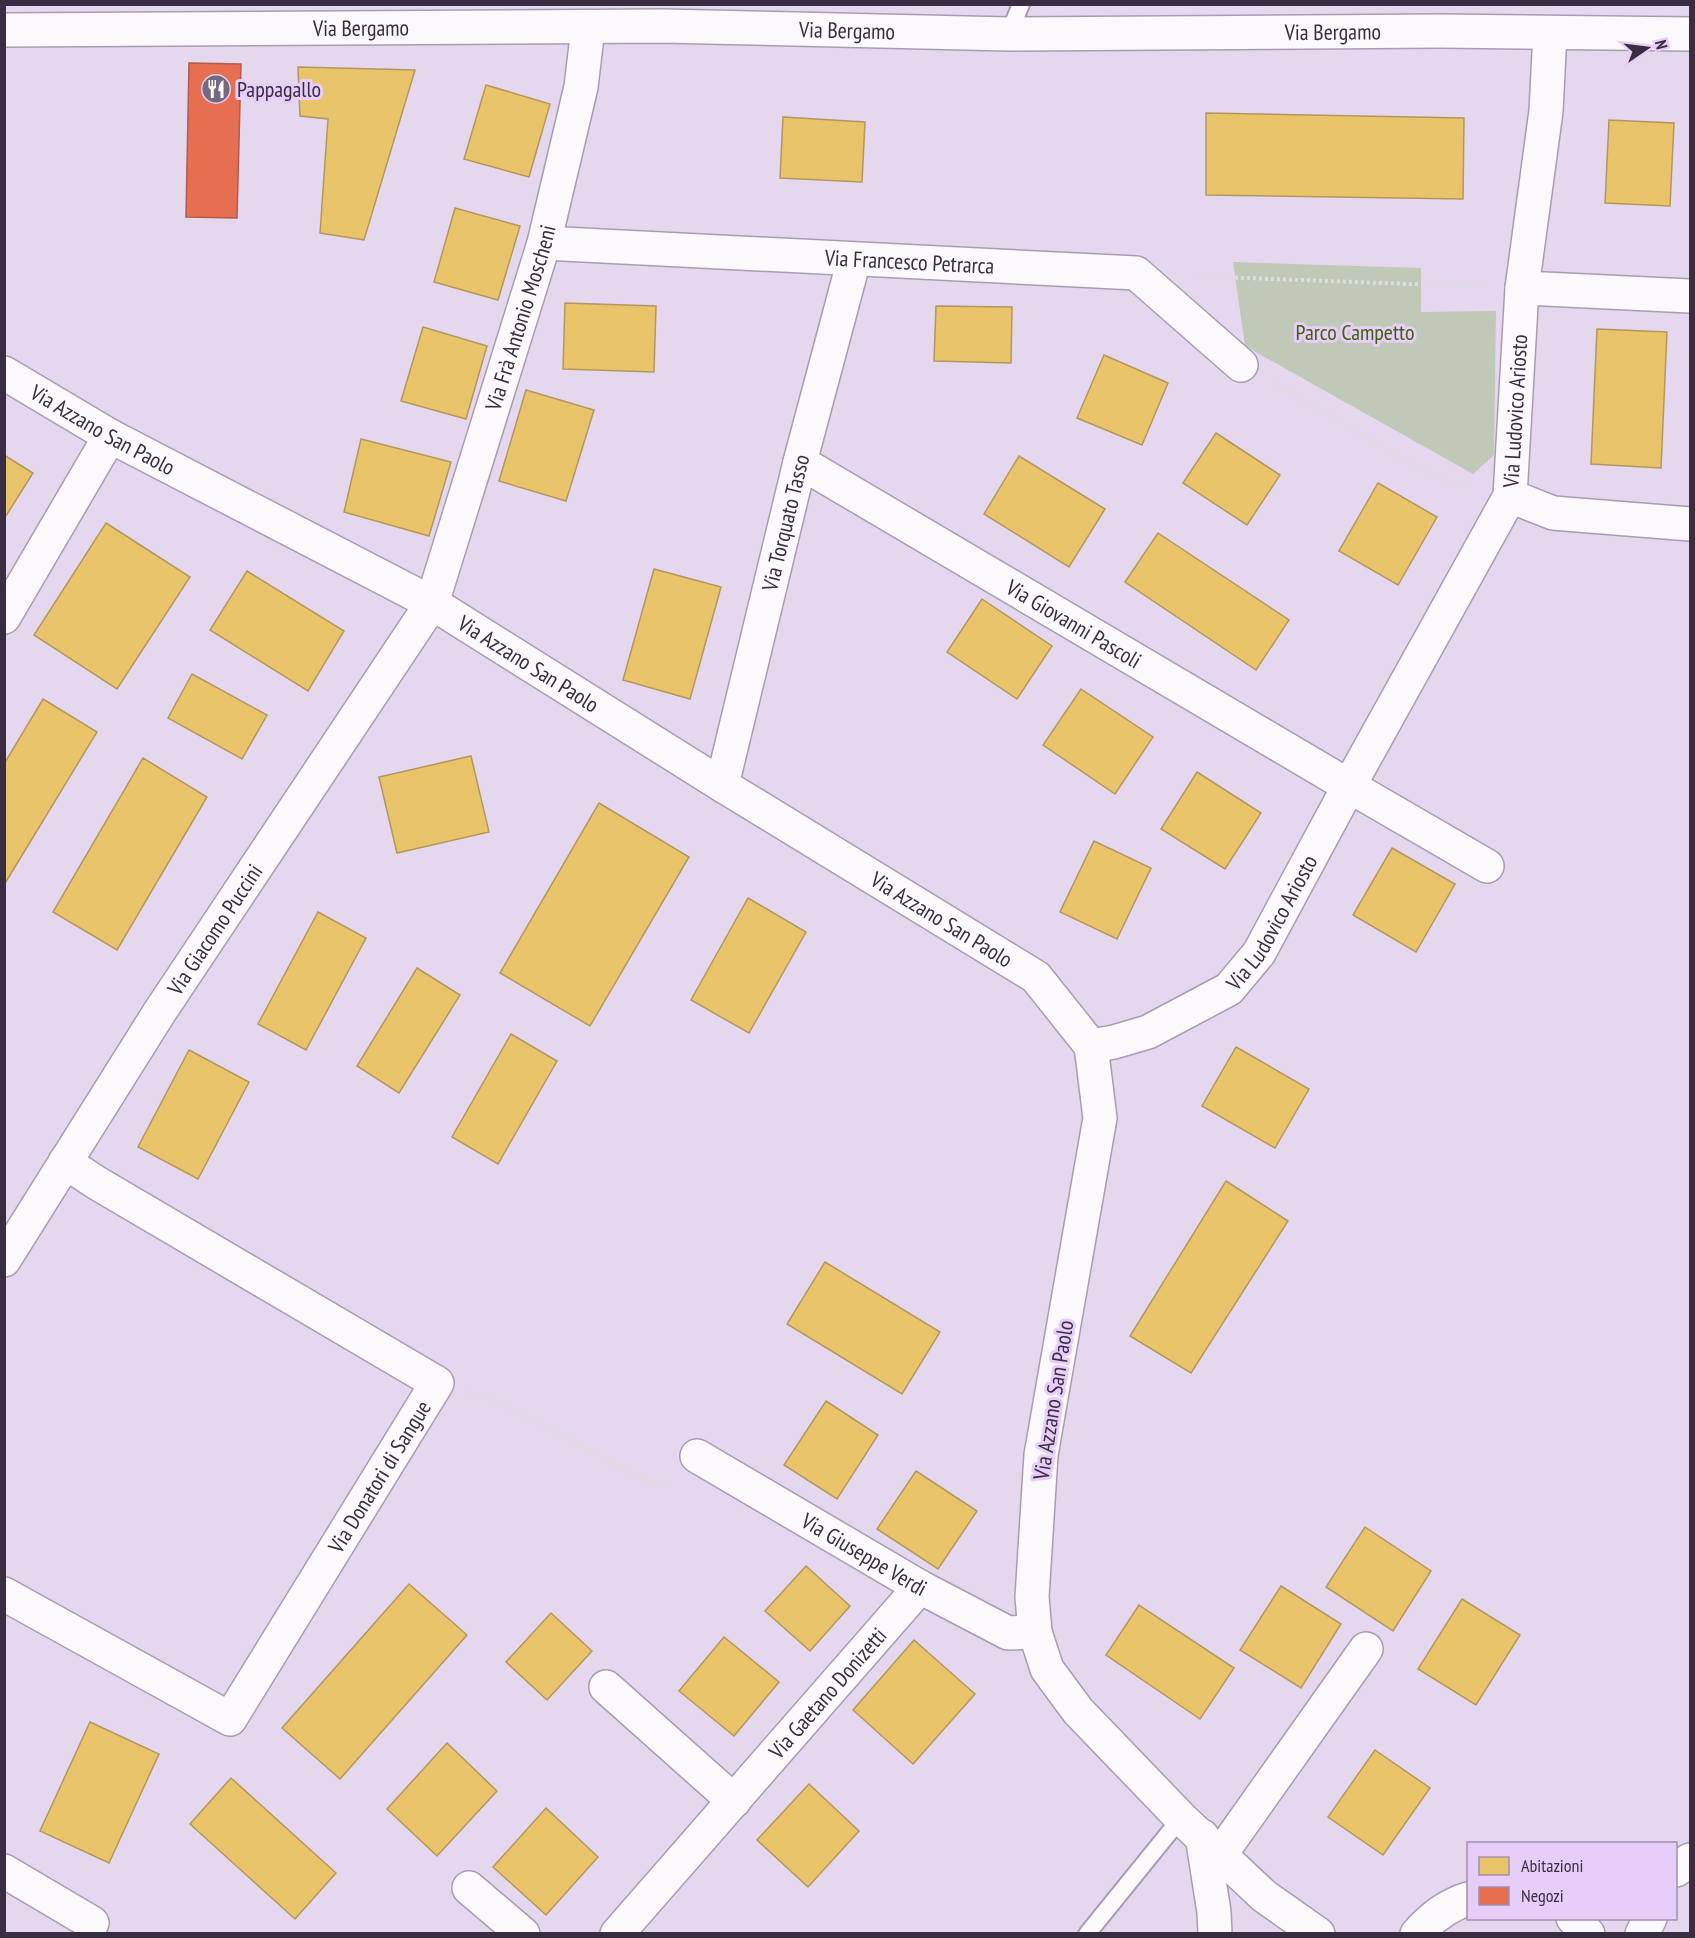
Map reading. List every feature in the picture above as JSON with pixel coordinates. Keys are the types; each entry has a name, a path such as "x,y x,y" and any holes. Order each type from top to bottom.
{"street":[{"name":"Via Bergamo","path":"4,30 588,28 1015,19 1428,32 1690,34"},
{"name":"Via Frà Antonio Moscheni","path":"432,603 544,243 581,87 588,28"},
{"name":"Via Ludovico Ariosto","path":"1091,1046 1148,1032 1229,989 1259,953 1510,496 1522,288 1546,111 1550,33"},
{"name":"Via Francesco Petrarca","path":"544,243 1136,273"},
{"name":"Via Torquato Tasso","path":"723,785 800,462 854,260"},
{"path":"1136,273 1241,364"},
{"path":"1522,288 1690,296"},
{"name":"Via Azzano San Paolo","path":"4,373 110,436 432,603 1036,977 1091,1046 1100,1118 1041,1455 1032,1597 1035,1632 1047,1669 1078,1711 1201,1836 1264,1896 1318,1934"},
{"path":"4,617 110,436"},
{"name":"Via Giovanni Pascoli","path":"800,462 1349,786"},
{"path":"1510,496 1553,513 1690,524"},
{"name":"Via Giacomo Puccini","path":"4,1260 16,1216 65,1162 159,1013 432,603"},
{"path":"1349,786 1488,866"},
{"name":"Via Donatori di Sangue","path":"4,1594 230,1719 437,1383 97,1184 65,1162"},
{"name":"Via Giuseppe Verdi","path":"697,1456 920,1587 1008,1633 1035,1632"},
{"name":"Via Gaetano Donizetti","path":"617,1934 920,1587"},
{"path":"1215,1934 1214,1912 1201,1836 1366,1648"},
{"path":"606,1687 734,1800"},
{"path":"1677,1869 1690,1860"},
{"path":"4,1871 92,1923"},
{"path":"469,1888 523,1934"},
{"path":"1415,1930 1444,1910 1467,1899"},
{"path":"1575,1920 1588,1934"},
{"path":"1642,1934 1649,1920"}],"lane":[{"path":"1087,1934 1201,1836"}],"path":[{"path":"1136,273 1522,288"},
{"path":"1241,364 1436,478 1510,496"},
{"path":"437,1383 486,1396 660,1487 697,1456"}],"green space":[{"name":"Parco Campetto","path":"1233,262 1421,268 1421,312 1496,311 1494,455 1473,474 1245,346"}],"building: Abitazioni":[{"path":"298,67 415,70 364,240 320,233 328,119 300,116"},
{"path":"486,85 550,104 529,177 464,159"},
{"path":"1206,113 1464,118 1463,199 1206,195"},
{"path":"783,117 865,122 862,182 780,178"},
{"path":"1609,120 1674,123 1670,206 1605,203"},
{"path":"455,208 520,226 498,300 434,282"},
{"path":"565,303 656,306 654,372 563,369"},
{"path":"936,306 1012,307 1011,363 934,361"},
{"path":"423,327 487,346 466,419 401,401"},
{"path":"1597,329 1667,332 1661,468 1591,464"},
{"path":"1104,355 1168,383 1142,445 1077,418"},
{"path":"526,390 594,410 566,501 499,481"},
{"path":"1216,433 1280,475 1247,525 1183,483"},
{"path":"361,439 451,462 429,536 344,512"},
{"path":"4,455 33,473 4,519"},
{"path":"1019,456 1105,509 1069,567 984,514"},
{"path":"1378,483 1437,517 1398,585 1339,551"},
{"path":"106,523 190,577 117,689 34,635"},
{"path":"1158,533 1289,620 1256,670 1125,582"},
{"path":"654,569 721,587 690,699 623,680"},
{"path":"247,571 344,631 308,691 210,630"},
{"path":"982,599 1052,646 1017,699 947,652"},
{"path":"192,674 267,715 242,759 168,718"},
{"path":"1081,689 1153,737 1115,794 1043,745"},
{"path":"43,699 97,732 4,885 4,764"},
{"path":"471,756 489,832 397,853 379,777"},
{"path":"143,758 207,797 117,950 53,912"},
{"path":"1197,772 1261,813 1225,869 1161,829"},
{"path":"599,803 689,857 590,1026 500,973"},
{"path":"1094,841 1151,868 1117,939 1060,912"},
{"path":"1392,848 1455,884 1416,952 1353,915"},
{"path":"748,898 806,932 749,1033 691,1000"},
{"path":"318,912 366,938 306,1050 258,1024"},
{"path":"417,968 460,995 399,1093 357,1066"},
{"path":"511,1034 557,1061 498,1164 452,1137"},
{"path":"1236,1047 1309,1089 1275,1148 1202,1106"},
{"path":"189,1050 249,1082 198,1179 138,1147"},
{"path":"1226,1181 1288,1221 1191,1373 1130,1336"},
{"path":"825,1262 940,1332 902,1394 787,1324"},
{"path":"826,1401 878,1435 837,1499 784,1465"},
{"path":"916,1471 977,1511 938,1569 877,1529"},
{"path":"1365,1527 1431,1571 1393,1631 1326,1587"},
{"path":"806,1566 850,1606 810,1651 765,1611"},
{"path":"409,1584 467,1635 340,1779 282,1728"},
{"path":"1281,1586 1341,1624 1301,1688 1240,1650"},
{"path":"1462,1599 1520,1635 1476,1705 1418,1669"},
{"path":"1139,1605 1234,1668 1200,1719 1106,1655"},
{"path":"551,1613 592,1651 547,1700 506,1662"},
{"path":"724,1637 779,1682 734,1736 679,1691"},
{"path":"914,1640 975,1694 913,1764 853,1710"},
{"path":"90,1722 159,1754 109,1863 40,1831"},
{"path":"447,1743 497,1791 437,1856 387,1809"},
{"path":"1375,1750 1430,1788 1383,1855 1328,1817"},
{"path":"231,1778 336,1873 295,1919 190,1824"},
{"path":"809,1784 859,1831 808,1887 757,1840"},
{"path":"546,1808 598,1857 546,1915 493,1867"}],"building: Negozi":[{"path":"189,63 241,64 237,218 186,217"}],"place":[{"name":"Pappagallo","path":"216,89"}]}
